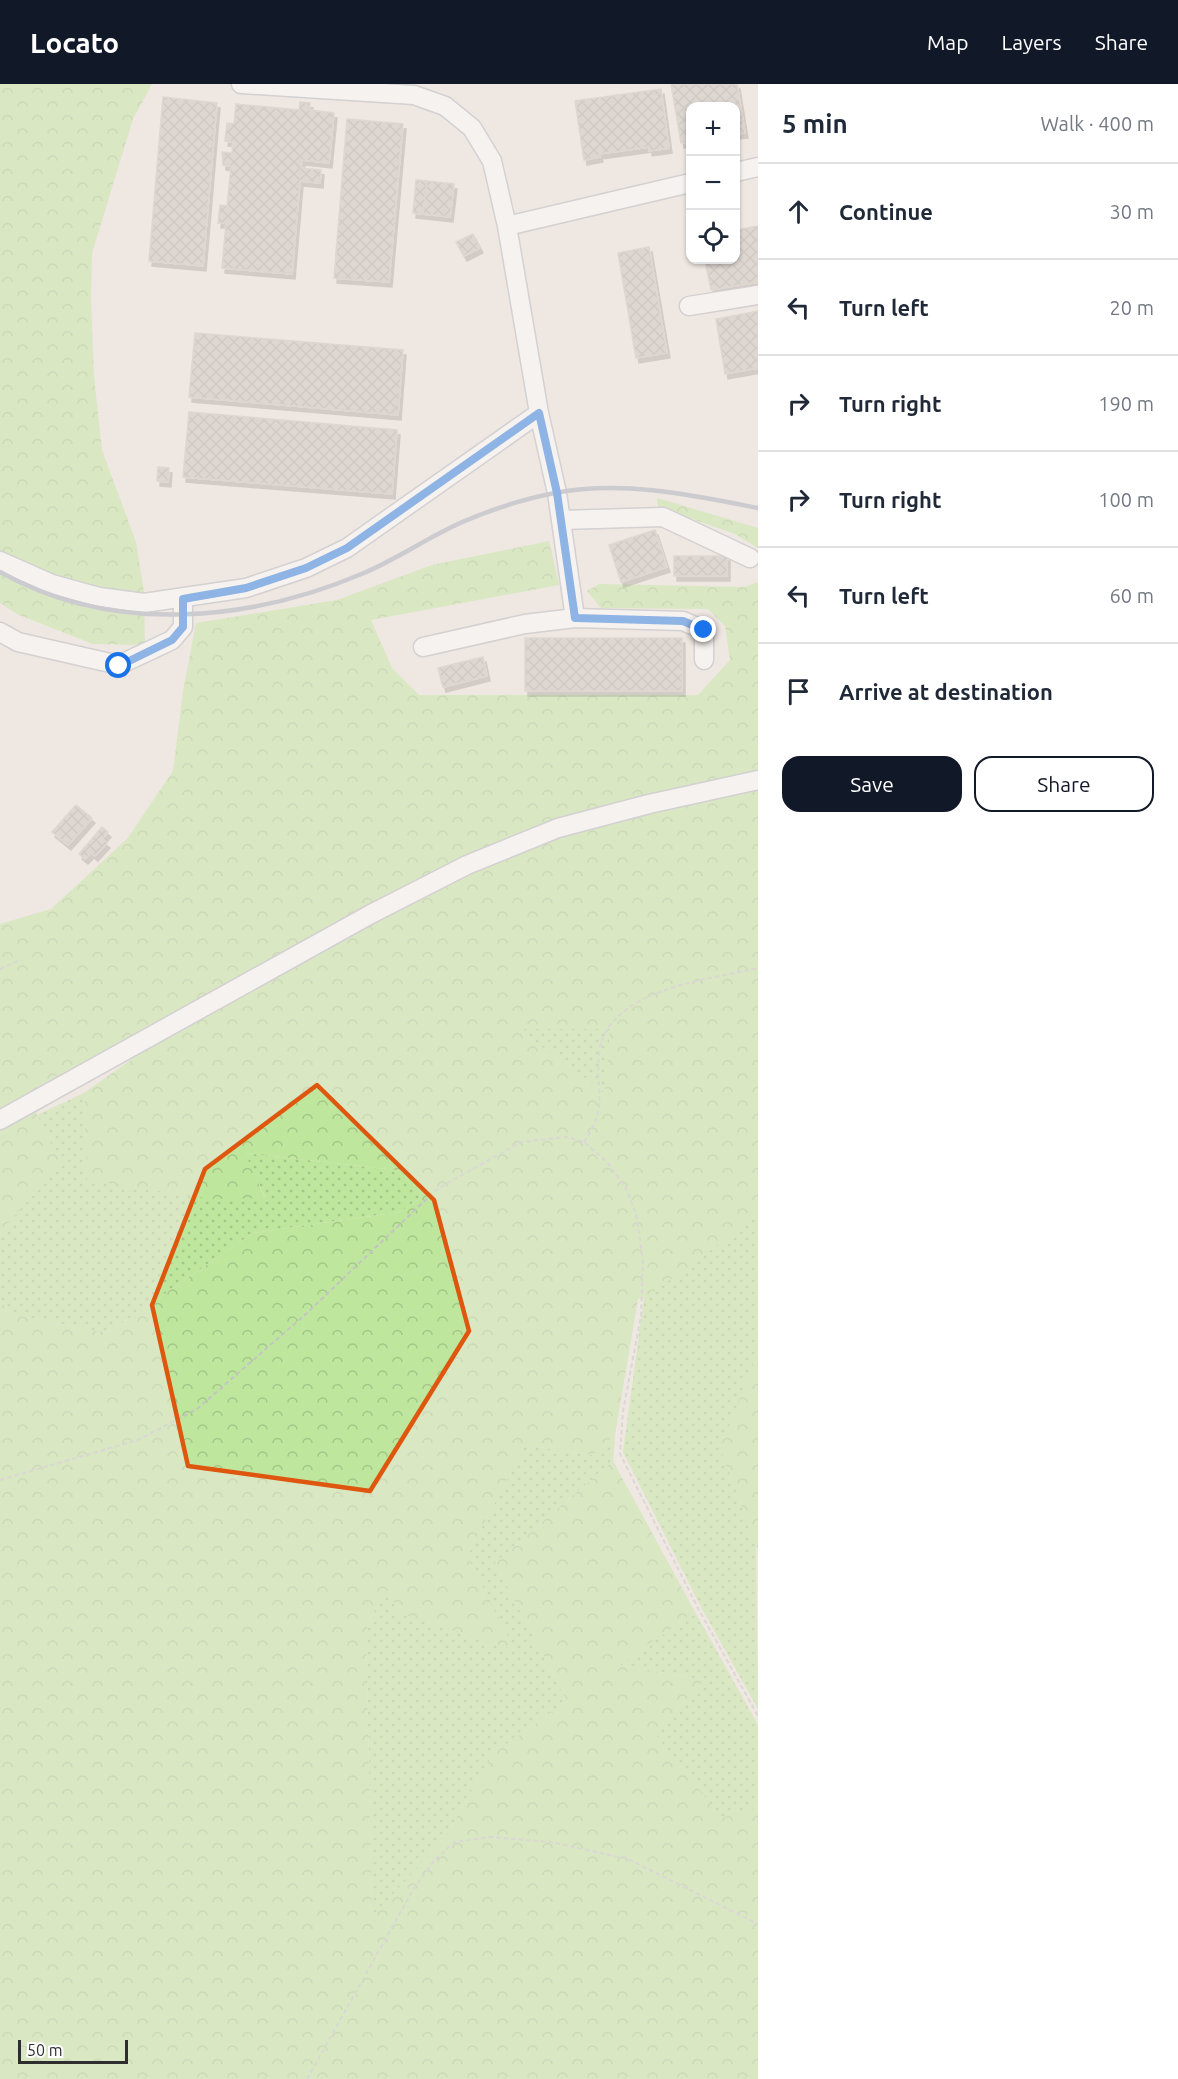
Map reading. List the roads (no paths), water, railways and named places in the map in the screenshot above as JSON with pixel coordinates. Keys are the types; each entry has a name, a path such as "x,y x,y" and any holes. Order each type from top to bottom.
{"street":[{"path":"241,84 414,95 445,106 472,128 492,161 507,226 539,413 561,520 575,618"},
{"path":"740,171 758,167"},
{"path":"507,226 686,184"},
{"path":"689,306 758,295"},
{"path":"0,561 52,584 99,597 144,603 246,588 306,568 347,548 539,413"},
{"path":"561,520 663,517 750,558"},
{"path":"0,632 18,642 119,666 172,640 183,627 183,599"},
{"path":"423,647 525,624 575,618 683,621 704,630 705,660"},
{"path":"0,1120 371,914 467,865 558,828 649,804 758,780"}],"railway":[{"path":"0,572 43,592 88,606 134,613 181,614 228,611 320,590 364,573 471,518 555,493 580,489 631,489 682,494 758,508"}]}
